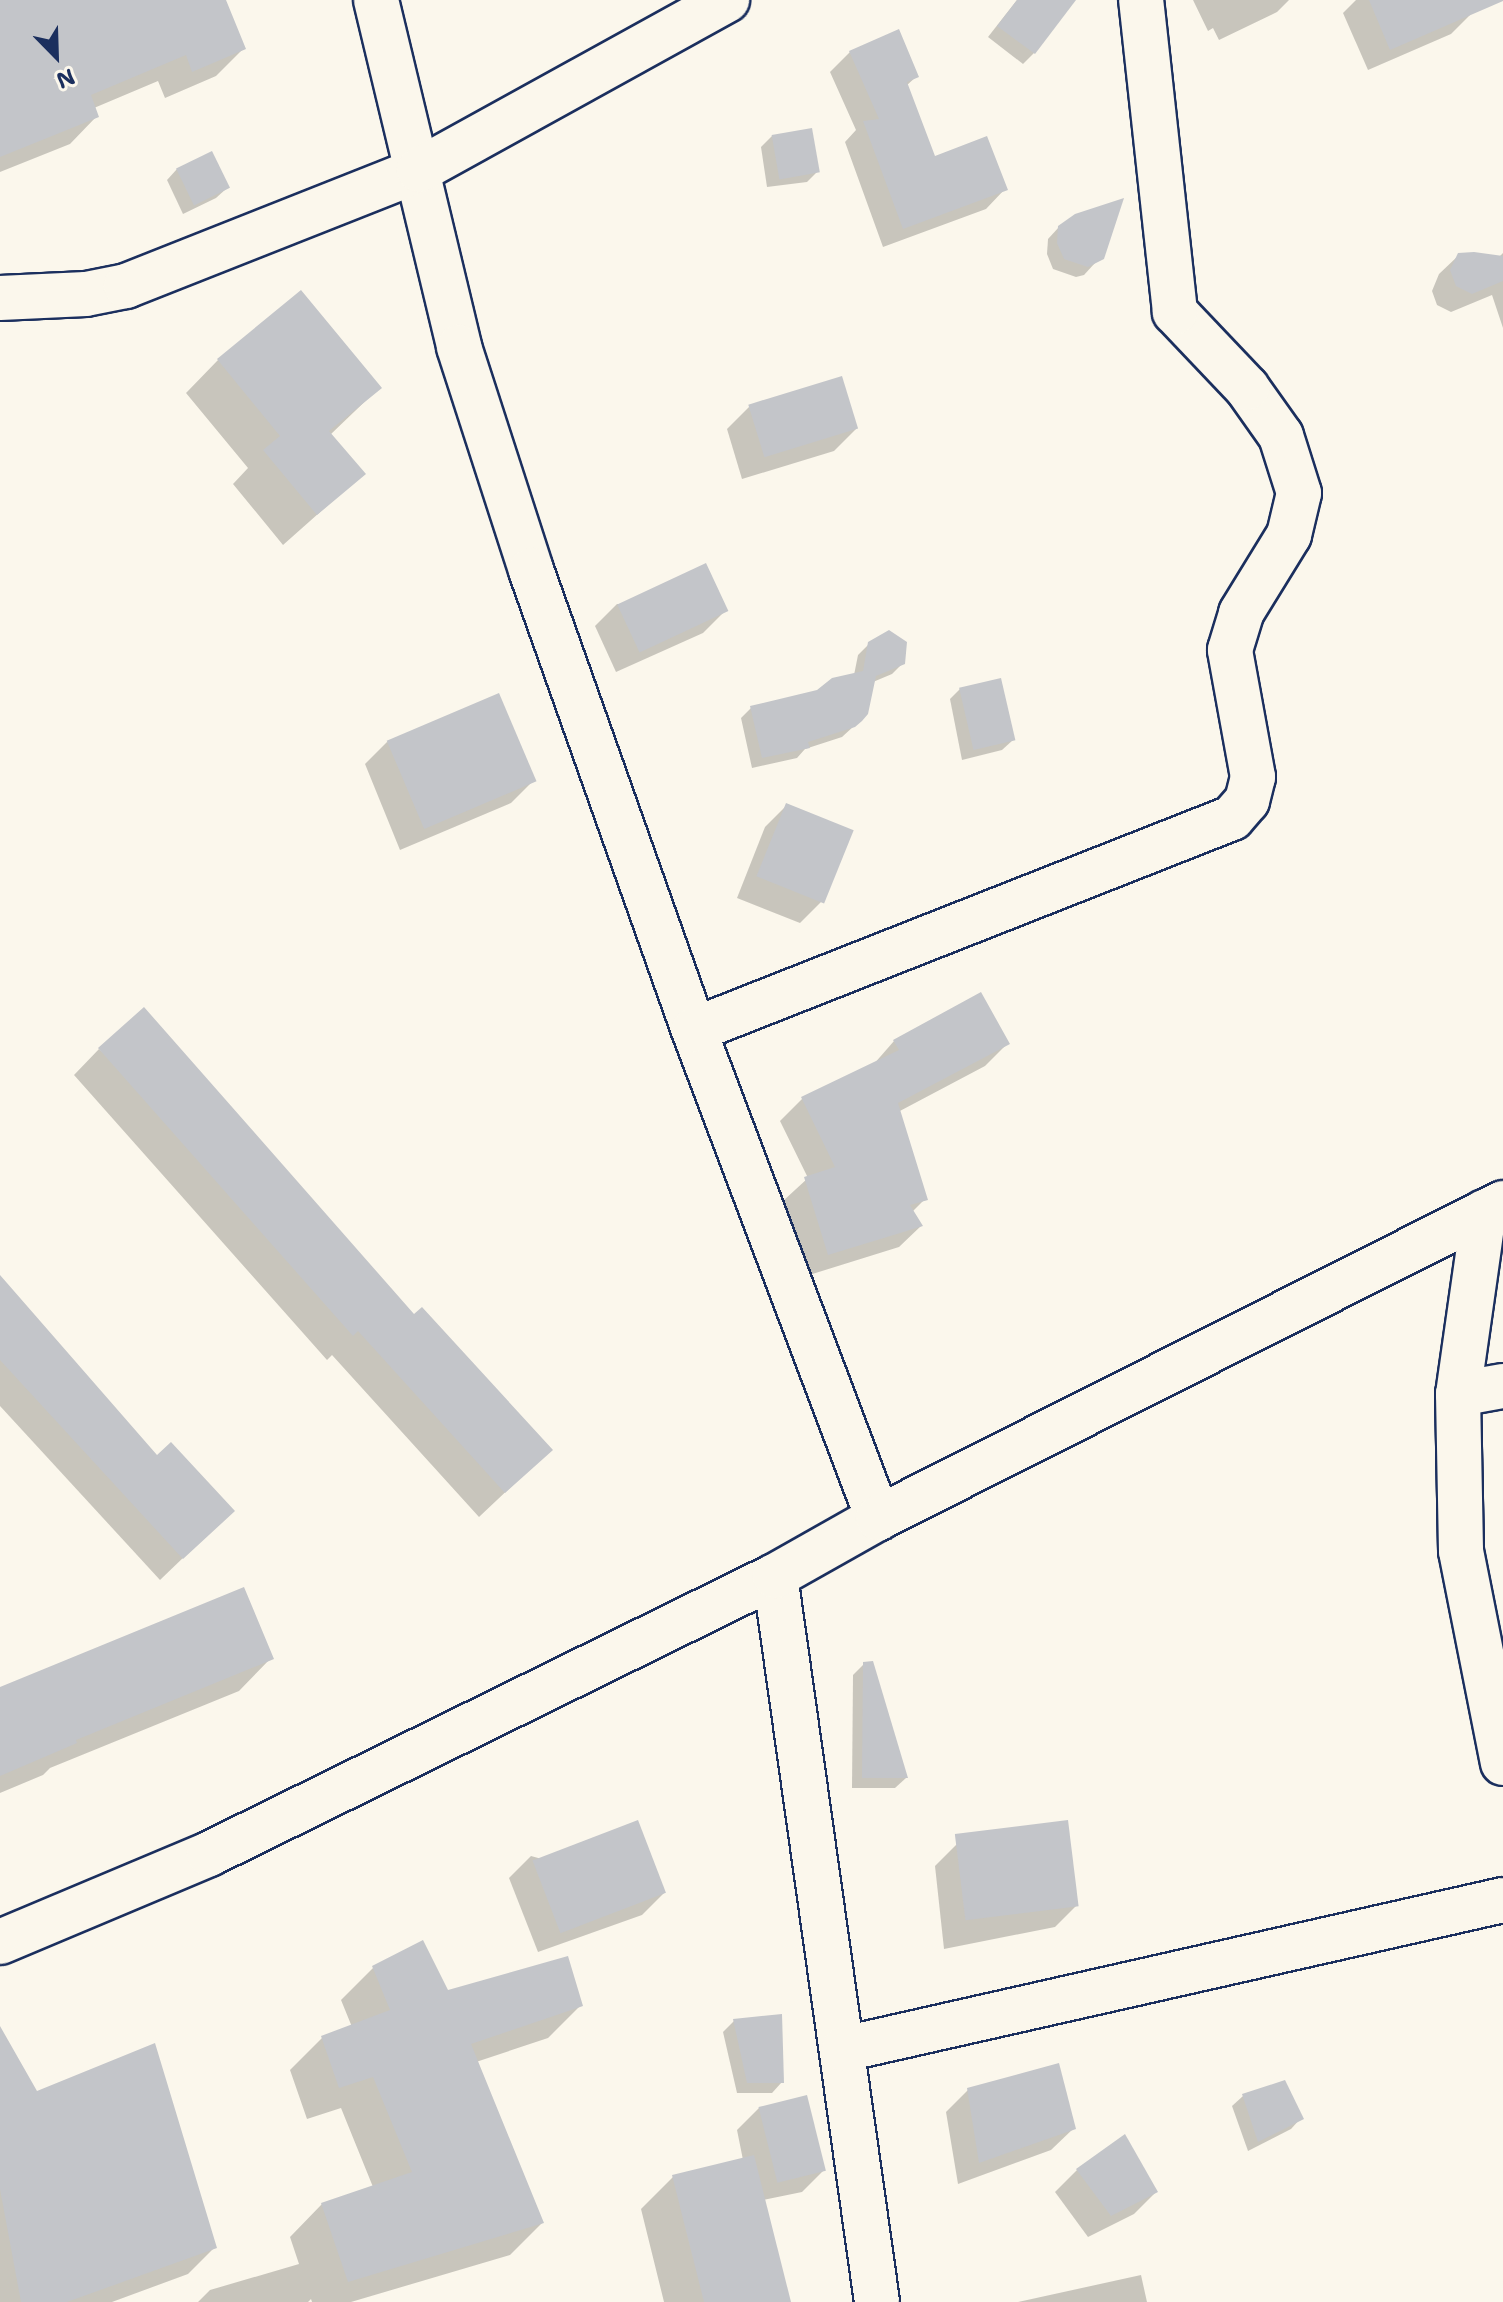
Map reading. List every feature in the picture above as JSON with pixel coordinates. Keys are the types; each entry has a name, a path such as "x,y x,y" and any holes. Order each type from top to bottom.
{"street":[{"path":"376,0 459,347 531,570 694,1030 878,1518"},
{"path":"0,298 86,294 126,286 419,170 727,0"},
{"path":"694,1030 1232,818 1247,801 1253,777 1230,650 1241,613 1289,535 1299,493 1281,436 1247,388 1175,312 1141,0"},
{"path":"0,1942 209,1854 775,1576 878,1518 1494,1207"},
{"path":"1494,1207 1458,1394 1461,1551 1503,1763"},
{"path":"1458,1394 1503,1386"},
{"path":"775,1576 844,2049 877,2302"},
{"path":"844,2049 1503,1900"}],"building":[{"path":"0,0 226,0 246,49 192,72 186,55 91,95 99,117 0,157"},
{"path":"1017,0 1076,0 1035,54 997,26"},
{"path":"1369,0 1503,0 1503,1 1390,50"},
{"path":"899,29 919,77 907,82 935,156 987,136 1008,190 903,229 863,121 879,119 849,51"},
{"path":"812,128 820,172 779,179 772,135"},
{"path":"212,151 230,188 194,205 176,169"},
{"path":"1124,198 1104,259 1088,267 1064,259 1057,243 1058,226 1075,214"},
{"path":"1458,253 1503,256 1503,281 1472,294 1456,286 1450,270"},
{"path":"301,290 382,388 329,431 366,474 317,515 263,450 280,436 217,359"},
{"path":"842,376 858,429 764,457 748,405"},
{"path":"706,563 728,611 640,652 617,604"},
{"path":"889,630 907,642 905,664 876,676 868,714 862,721 855,727 808,742 810,748 762,758 750,706 817,690 832,678 863,671 868,642"},
{"path":"1001,678 1015,740 973,750 959,688"},
{"path":"499,693 537,781 424,829 387,741"},
{"path":"786,803 854,830 824,904 756,876"},
{"path":"981,992 1010,1044 898,1103 928,1200 910,1205 923,1226 828,1255 804,1177 835,1167 801,1097 899,1050 893,1040"},
{"path":"144,1007 414,1314 422,1307 553,1450 505,1493 358,1331 353,1336 98,1048"},
{"path":"0,1275 157,1455 171,1442 235,1511 183,1559 0,1360"},
{"path":"244,1587 274,1659 76,1740 77,1743 0,1776 0,1687"},
{"path":"873,1661 908,1778 862,1778 863,1662"},
{"path":"638,1820 666,1893 560,1933 533,1860"},
{"path":"1068,1820 1079,1906 965,1920 955,1834"},
{"path":"423,1940 448,1990 568,1956 583,2006 471,2044 544,2223 348,2282 321,2203 412,2172 373,2077 339,2088 321,2036 390,2010 372,1966"},
{"path":"782,2014 784,2083 747,2083 733,2019"},
{"path":"0,2026 37,2091 155,2043 217,2248 67,2302 21,2302 0,2189"},
{"path":"1059,2063 1076,2129 979,2163 967,2088"},
{"path":"1285,2080 1304,2119 1258,2142 1242,2094"},
{"path":"807,2095 826,2171 777,2183 758,2107"},
{"path":"1125,2134 1158,2192 1111,2216 1076,2169"},
{"path":"754,2155 791,2302 704,2302 672,2175"}]}
